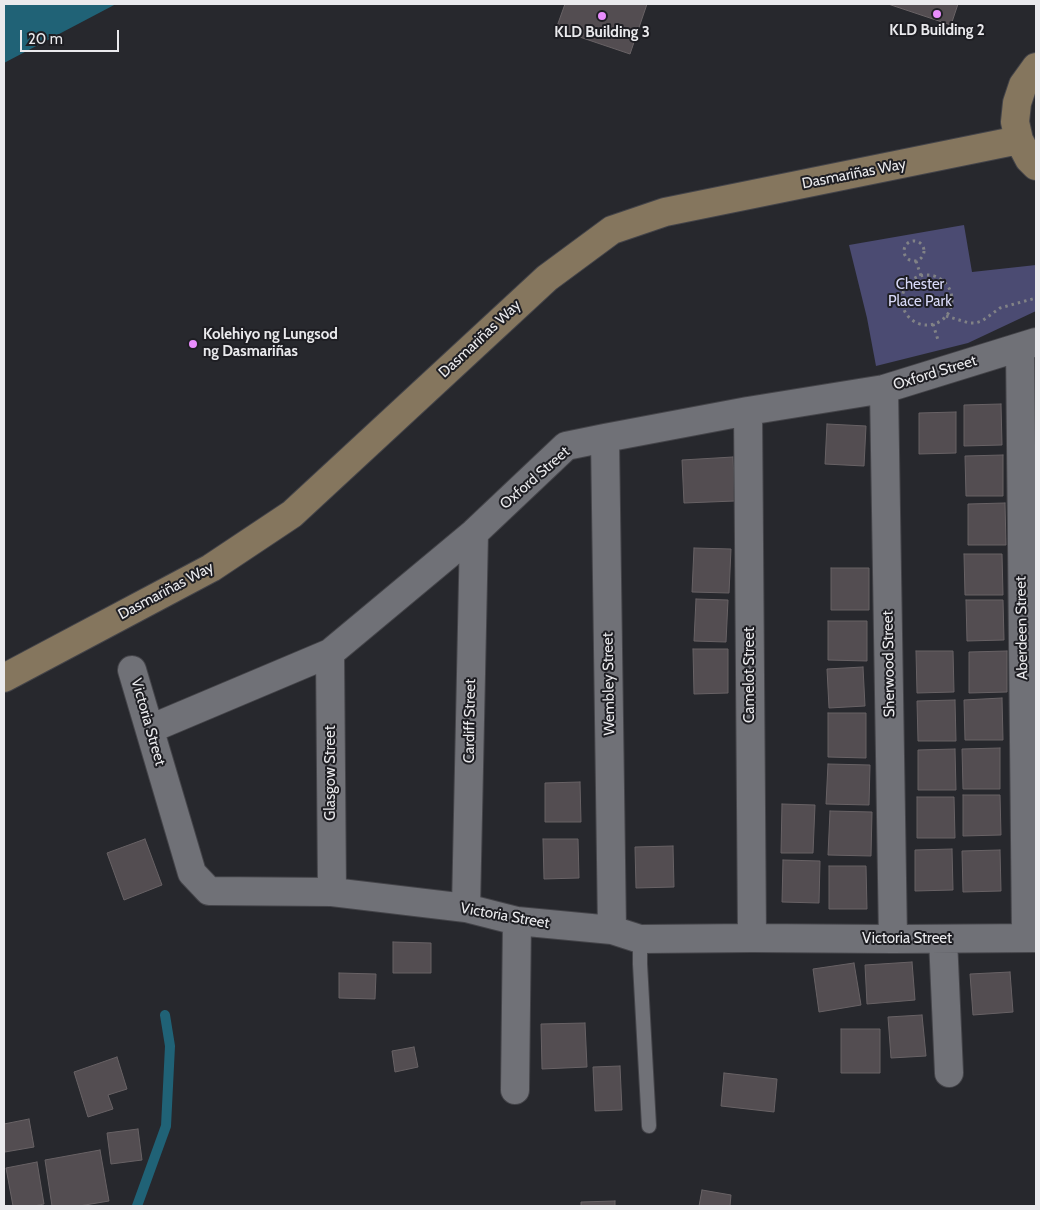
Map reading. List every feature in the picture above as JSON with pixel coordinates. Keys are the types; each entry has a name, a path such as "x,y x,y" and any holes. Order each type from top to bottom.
{"street":[{"path":"1036,67 1023,85 1017,103 1015,122 1019,140 1029,159 1036,166"},
{"name":"Dasmariñas Way","path":"4,678 211,568 292,514 547,278 612,230 665,212 1019,140"},
{"name":"Oxford Street","path":"150,729 330,653 474,534 566,446 748,411 884,389 1028,344"},
{"name":"Aberdeen Street","path":"1028,344 1031,938"},
{"name":"Sherwood Street","path":"884,389 893,939"},
{"name":"Camelot Street","path":"748,411 752,938"},
{"name":"Wembley Street","path":"605,438 612,930"},
{"name":"Cardiff Street","path":"466,908 474,534"},
{"name":"Glasgow Street","path":"330,653 332,892"},
{"name":"Victoria Street","path":"132,670 192,873 209,891 332,892 466,908 517,920 612,930 640,939 1031,938"},
{"path":"515,1090 517,920"},
{"path":"944,938 949,1073"}],"lane":[{"path":"640,939 649,1126"}],"path":[{"path":"912,241 918,242 924,252 922,258 916,261 910,261 905,257 904,250 906,244 912,241"},
{"path":"916,261 921,276"},
{"path":"921,276 938,278 945,283 950,291 952,300 950,309 940,322 924,325 915,322 908,316 903,307 902,298 906,288 912,280 921,276"},
{"path":"946,316 975,323 982,321 1000,308 1036,298"}],"green space":[{"name":"Chester Place Park","path":"964,225 972,272 1036,265 1036,311 968,343 876,366 867,318 849,245"}],"shaded area":[{"path":"4,4 116,4 4,63"}],"building":[{"name":"KLD Building 3","path":"565,4 647,4 630,54 556,29"},
{"name":"KLD Building 2","path":"888,4 958,4 951,25"},
{"path":"1001,404 1002,445 964,446 964,405"},
{"path":"956,412 956,453 919,454 919,413"},
{"path":"827,424 866,426 864,466 825,464"},
{"path":"1003,455 1003,496 966,496 965,456"},
{"path":"733,457 735,501 684,503 682,460"},
{"path":"1005,503 1006,545 968,545 968,504"},
{"path":"694,548 731,549 729,593 692,592"},
{"path":"964,554 1002,554 1003,595 965,595"},
{"path":"831,568 869,568 869,610 831,610"},
{"path":"696,599 728,600 726,642 694,641"},
{"path":"966,600 1003,600 1004,640 967,641"},
{"path":"828,621 867,621 867,661 828,660"},
{"path":"693,649 728,649 728,693 694,694"},
{"path":"916,651 953,651 954,692 917,693"},
{"path":"1007,651 1007,692 969,693 969,652"},
{"path":"863,667 865,706 829,708 827,669"},
{"path":"1002,698 1003,740 965,740 964,700"},
{"path":"955,700 956,741 918,741 917,701"},
{"path":"828,713 866,713 866,758 828,757"},
{"path":"1000,748 1000,789 963,789 962,749"},
{"path":"955,749 956,790 918,790 918,750"},
{"path":"828,764 870,765 869,805 826,804"},
{"path":"580,782 581,822 545,822 545,783"},
{"path":"963,795 1000,795 1001,835 963,836"},
{"path":"917,797 954,797 955,838 917,838"},
{"path":"782,804 815,805 813,853 781,853"},
{"path":"830,811 872,812 871,856 828,855"},
{"path":"145,839 162,885 124,900 107,853"},
{"path":"543,839 578,839 579,878 544,879"},
{"path":"673,846 674,887 636,888 635,847"},
{"path":"952,849 953,890 915,891 915,850"},
{"path":"1000,850 1001,891 963,892 962,851"},
{"path":"783,860 820,861 819,903 782,902"},
{"path":"829,866 866,866 867,909 829,909"},
{"path":"393,942 431,943 431,973 393,973"},
{"path":"912,962 915,1000 867,1004 865,965"},
{"path":"854,963 861,1005 819,1012 813,969"},
{"path":"1010,972 1013,1012 973,1015 970,974"},
{"path":"339,973 376,974 375,999 339,998"},
{"path":"922,1015 926,1056 891,1058 888,1017"},
{"path":"585,1023 587,1067 542,1069 541,1024"},
{"path":"841,1029 880,1029 880,1073 841,1073"},
{"path":"414,1047 418,1067 395,1072 392,1051"},
{"path":"117,1057 127,1089 108,1095 113,1109 88,1117 74,1072"},
{"path":"620,1066 622,1110 595,1111 593,1067"},
{"path":"724,1073 777,1079 774,1112 721,1106"},
{"path":"29,1119 34,1147 5,1152 4,1124"},
{"path":"138,1129 142,1160 111,1164 107,1133"},
{"path":"100,1150 109,1201 79,1206 52,1206 45,1160"},
{"path":"37,1162 44,1204 13,1206 6,1168"},
{"path":"702,1190 731,1195 730,1206 699,1206"},
{"path":"615,1201 615,1206 581,1206 581,1202"}],"waterway":[{"path":"137,1206 166,1126 170,1046 165,1015"}],"place":[{"name":"KLD Building 2","path":"937,14"},
{"name":"KLD Building 3","path":"602,16"},
{"name":"Kolehiyo ng Lungsod ng Dasmariñas","path":"193,344"}]}
